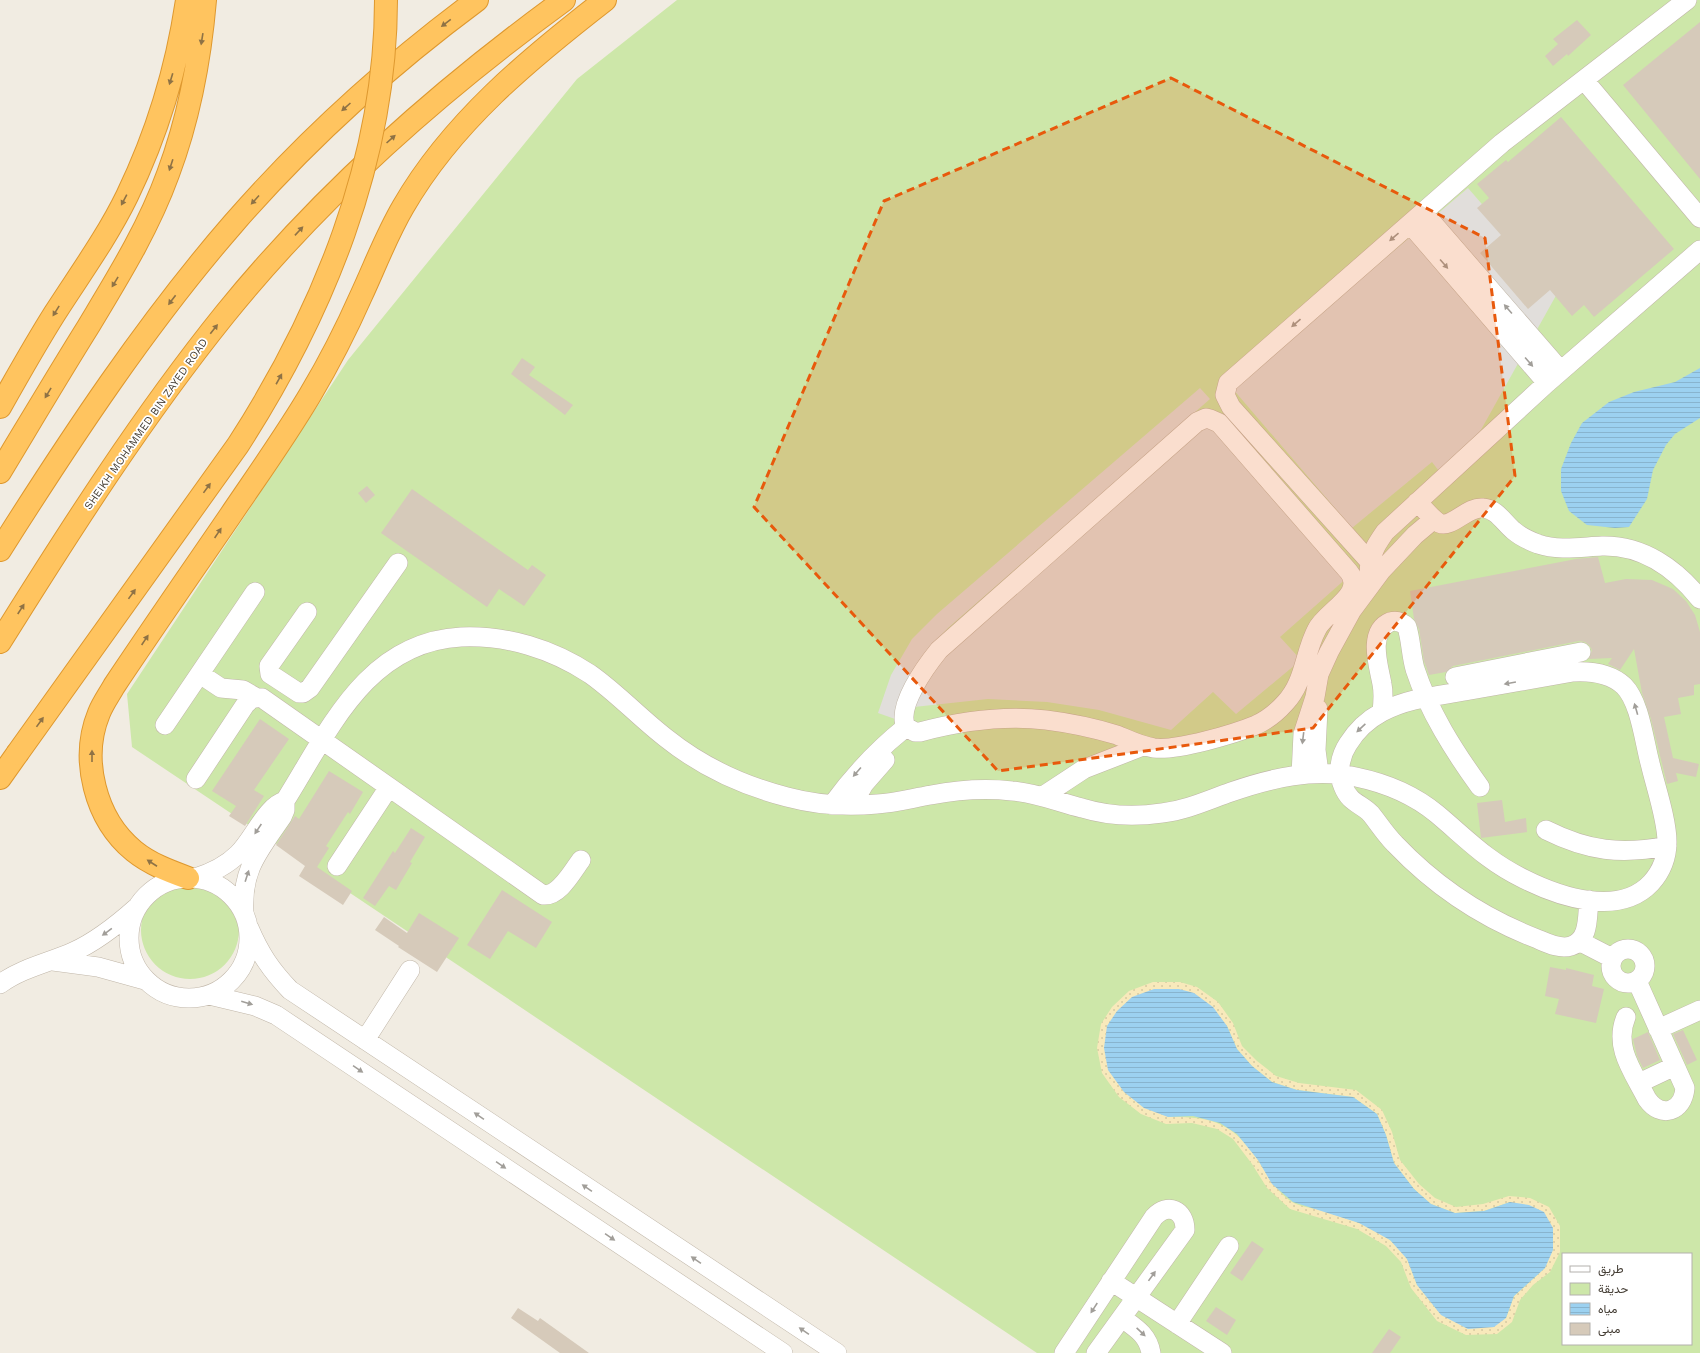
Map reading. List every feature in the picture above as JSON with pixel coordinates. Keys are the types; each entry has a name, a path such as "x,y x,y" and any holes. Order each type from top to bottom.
{"highway":[{"path":"0,407 54,314 105,236 130,190 160,115 173,73 187,0"},
{"path":"0,472 127,262 149,219 168,174 184,128 195,81 203,34 206,0"},
{"path":"0,778 238,445 267,400 293,353 316,304 354,204 377,102 383,52 386,0"},
{"path":"0,550 100,398 187,280 233,224 281,171 333,120 387,71 477,0"},
{"name":"SHEIKH MOHAMMED BIN ZAYED ROAD","path":"0,642 94,497 182,369 226,312 338,190 428,106 484,60 564,0"},
{"path":"192,878 160,868 134,851 113,829 99,802 92,772 92,742 99,713 114,686 282,440 311,393 338,345 362,295 380,250 403,206 430,165 461,127 495,92 605,0"}],"street":[{"path":"1370,562 1227,402 1225,395 1228,383 1502,143 1687,0"},
{"path":"1584,80 1700,218"},
{"path":"1416,218 1554,377"},
{"path":"1366,591 1369,585 1370,562 1375,546 1385,532 1554,377 1700,250"},
{"path":"832,805 858,771 873,755 910,730 978,720 1023,718 1066,723 1092,728 1149,747 1178,748 1257,724 1273,715 1286,702 1296,688 1310,645 1321,620 1349,595 1353,588 1353,580 1349,572 1218,423 1206,418 1197,422 943,645 927,665 917,682 904,716 904,722 910,730"},
{"path":"1417,502 1438,522 1447,524 1469,510 1484,508 1498,515 1514,532 1539,544 1567,548 1604,546 1627,549 1649,556 1669,567 1687,582 1700,599"},
{"path":"1310,774 1316,750 1319,674 1340,631 1366,591 1397,552 1434,519"},
{"path":"307,612 269,666 270,674 299,693 307,691 398,563"},
{"path":"165,725 255,592"},
{"path":"1382,712 1383,694 1376,646 1378,637 1382,629 1387,624 1394,621 1401,622 1407,627 1414,667 1447,739 1480,787"},
{"path":"137,907 130,925 128,945 134,964 145,980 158,991 175,997 192,999 209,995 224,988 236,976 245,962 249,945 243,896 246,879 252,862 282,817 285,810 285,802 323,740 358,690 374,672 400,654 430,642 461,637 495,638 529,645 566,660 595,678 667,739 694,758 724,775 755,788 787,797 832,805 852,805 903,801 958,791 1014,791 1042,796 1081,808 1110,814 1147,815 1169,812 1197,805 1261,783 1310,774 1348,776 1384,784 1411,797 1435,813 1479,852 1504,869 1545,888 1589,900 1607,903 1625,900 1641,892 1654,879 1663,864 1667,846 1659,799 1646,746 1631,695 1617,681 1596,672 1534,670 1455,677"},
{"path":"1581,652 1534,670 1412,701 1382,712 1357,732 1348,744 1341,759 1348,776 1369,813 1393,842 1421,869 1450,893 1482,914 1517,931 1562,948 1571,946 1579,941 1585,933 1589,900"},
{"path":"200,674 221,688 243,690 264,700 543,895 548,896 557,891 581,860"},
{"path":"196,779 249,700 264,700 285,685"},
{"path":"852,805 864,784 910,730"},
{"path":"1062,801 1103,769 1149,747"},
{"path":"1042,796 1084,769 1149,747"},
{"path":"337,866 389,787"},
{"path":"0,984 16,974 74,952 96,939 137,907 146,895 159,886 173,880 192,878 211,873 238,855 249,843 273,807 285,802"},
{"path":"1546,830 1569,841 1593,848 1618,852 1643,851 1667,846"},
{"path":"192,878 211,882 225,890 236,900 247,921 259,952 273,972 290,990 837,1353"},
{"path":"1579,941 1612,958"},
{"path":"1627,948 1639,953 1643,957 1645,970 1637,980 1631,983 1619,981 1611,971 1612,958 1621,949 1627,948"},
{"path":"50,961 98,967 145,980"},
{"path":"365,1040 410,970"},
{"path":"1626,1017 1620,1036 1621,1045 1639,1084 1652,1106 1659,1110 1667,1111 1675,1108 1681,1104 1685,1088 1637,980"},
{"path":"209,995 255,1006 276,1015 783,1353"},
{"path":"1658,1029 1700,1010"},
{"path":"1639,1084 1675,1066"},
{"path":"1064,1353 1154,1217 1159,1211 1167,1209 1175,1210 1181,1215 1185,1222 1185,1230 1096,1353"},
{"path":"1177,1324 1229,1246"},
{"path":"1111,1282 1222,1353"},
{"path":"1122,1318 1145,1336 1150,1344 1151,1353"}],"highlighted area":[{"path":"1171,78 1485,238 1515,476 1313,728 998,771 754,507 884,201"}],"green space":[{"path":"677,0 1700,0 1700,1353 1037,1353 132,747 127,694 348,360 577,79"},
{"path":"190,881 209,884 225,895 236,911 239,930 236,949 225,965 209,976 190,979 171,976 155,965 144,949 141,930 144,911 155,895 171,884"}],"sand":[{"path":"1153,982 1180,982 1197,987 1218,1002 1233,1023 1242,1046 1257,1061 1276,1076 1299,1083 1356,1090 1382,1110 1392,1132 1400,1160 1419,1184 1435,1198 1456,1207 1483,1204 1509,1196 1530,1198 1549,1207 1560,1226 1560,1252 1550,1272 1533,1285 1520,1300 1512,1322 1497,1334 1466,1335 1437,1321 1411,1288 1401,1262 1386,1246 1357,1229 1290,1209 1267,1188 1252,1164 1233,1139 1217,1129 1192,1123 1166,1124 1141,1114 1119,1097 1102,1073 1097,1048 1101,1024 1112,1007 1129,991","holes":["1227,1026 1237,1049 1252,1066 1272,1082 1297,1090 1353,1097 1377,1114 1386,1135 1394,1163 1414,1189 1431,1204 1455,1213 1484,1211 1510,1202 1545,1268 1514,1296 1506,1318 1417,1285 1407,1259 1400,1250 1392,1242 1372,1229 1338,1215 1300,1206 1286,1198 1277,1188 1248,1147 1229,1129 1208,1120 1167,1117"]}],"shaded area":[{"path":"1468,188 1558,292 1468,453 1442,475 1432,462 1352,528 1232,388"},
{"path":"1200,388 1210,399 948,628 927,650 895,719 878,713 891,675 912,639 937,614"},
{"path":"1209,418 1349,576 1280,637 1301,660 1236,714 1213,692 1171,730 1099,710 1047,702 988,699 914,707 927,673 949,646"}],"water":[{"path":"1700,368 1700,418 1675,434 1666,445 1653,470 1647,499 1629,527 1615,528 1587,525 1569,511 1561,491 1561,469 1571,443 1582,423 1609,402 1634,392 1675,382"},
{"path":"1154,989 1179,989 1194,993 1213,1007 1227,1026 1237,1049 1252,1066 1272,1082 1297,1090 1353,1097 1377,1114 1386,1135 1394,1163 1414,1189 1431,1204 1455,1213 1484,1211 1510,1202 1529,1205 1544,1212 1553,1228 1553,1250 1545,1268 1514,1296 1506,1318 1494,1327 1468,1329 1441,1315 1417,1285 1407,1259 1390,1240 1359,1223 1293,1202 1272,1184 1258,1160 1237,1134 1220,1123 1193,1116 1168,1117 1144,1108 1124,1092 1108,1070 1104,1048 1107,1026 1117,1011 1132,997"}],"building":[{"path":"1577,20 1591,35 1568,56 1567,54 1553,66 1545,56 1558,44 1553,39"},
{"path":"1700,22 1700,179 1623,85"},
{"path":"1561,117 1674,249 1594,317 1584,305 1572,316 1550,290 1528,309 1480,253 1501,235 1477,208 1489,198 1477,184 1506,160 1508,162"},
{"path":"522,358 535,367 529,375 573,405 565,415 511,374"},
{"path":"367,486 375,495 366,503 358,493"},
{"path":"412,489 528,570 532,565 546,575 524,606 499,589 487,607 381,533"},
{"path":"1598,557 1605,583 1626,579 1652,580 1673,589 1686,601 1695,615 1700,632 1700,684 1694,685 1694,695 1678,698 1681,714 1664,717 1673,758 1699,764 1696,777 1676,773 1678,781 1667,784 1651,719 1642,693 1634,649 1620,670 1608,664 1612,658 1589,659 1592,650 1585,642 1579,641 1453,666 1446,672 1429,675 1424,661 1419,629 1414,619 1410,591 1576,559"},
{"path":"260,719 289,739 254,790 264,796 245,826 229,816 236,806 212,791"},
{"path":"329,771 363,792 350,814 348,812 326,846 329,848 317,867 352,891 343,905 299,876 305,866 276,845 295,816 299,819"},
{"path":"1502,800 1505,822 1526,818 1527,832 1481,838 1477,803"},
{"path":"411,828 425,837 396,890 389,886 375,906 363,898 393,851 395,853"},
{"path":"502,890 552,922 536,948 508,931 490,959 467,945"},
{"path":"419,913 459,938 437,972 375,930 384,917 407,933"},
{"path":"1550,967 1566,970 1566,968 1594,975 1592,986 1604,989 1596,1023 1555,1014 1559,999 1545,996"},
{"path":"1683,1030 1697,1060 1687,1065 1673,1034"},
{"path":"1648,1032 1660,1060 1643,1068 1637,1056 1633,1039"},
{"path":"1252,1241 1264,1249 1242,1281 1230,1273"},
{"path":"1216,1307 1236,1320 1227,1335 1206,1321"},
{"path":"518,1308 538,1321 540,1318 589,1353 560,1353 511,1318"},
{"path":"1389,1329 1401,1337 1390,1353 1372,1353"}]}
